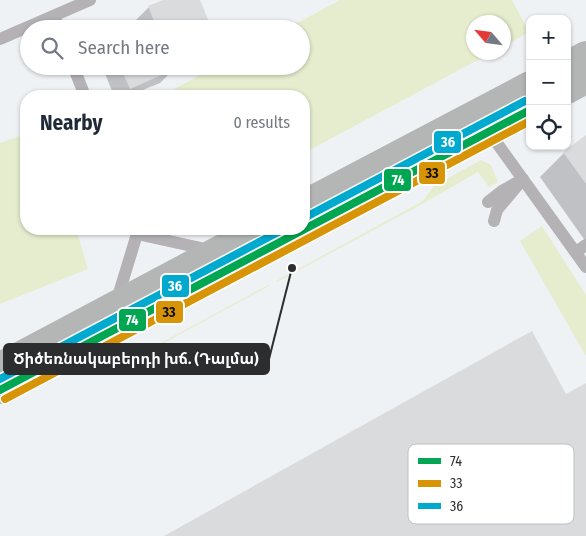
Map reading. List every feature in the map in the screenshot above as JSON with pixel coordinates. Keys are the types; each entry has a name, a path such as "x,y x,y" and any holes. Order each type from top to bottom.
{"main road":[{"path":"571,63 586,55"},
{"path":"571,88 586,80"},
{"path":"310,201 526,87"},
{"path":"310,226 526,112"},
{"path":"0,366 246,235"},
{"path":"0,390 294,235"}],"lane":[{"path":"45,20 90,0"},
{"path":"54,16 56,20"},
{"path":"0,39 20,30"},
{"path":"77,75 83,90"},
{"path":"489,132 523,179 581,249 586,267"},
{"path":"488,202 502,191 523,179"},
{"path":"494,221 497,210 523,179"},
{"path":"115,305 135,235"},
{"path":"152,235 215,251"}],"green space":[{"path":"340,0 512,0 526,26 526,34 511,42 511,15 466,15 466,60 478,60 310,150 310,90 172,90 200,75 310,75 310,20 303,20"},
{"path":"20,136 20,235 78,235 88,269 0,304 0,143"},
{"path":"481,160 491,165 498,182 489,187 478,172 424,203 276,281 423,201 434,186"},
{"path":"542,226 586,295 586,356 520,241"},
{"path":"268,285 269,286 161,343"}],"building":[{"path":"163,0 200,0 208,20 153,20 148,6"},
{"path":"124,75 162,75 130,89"},
{"path":"586,135 586,184 563,152 571,150 571,146"},
{"path":"532,331 566,394 586,383 586,536 164,536"}],"transit line":[{"name":"36","path":"310,215 525,101"},
{"name":"74","path":"310,226 526,112"},
{"name":"33","path":"5,399 526,123"},
{"name":"36","path":"0,379 273,235"},
{"name":"74","path":"0,390 293,235"}],"place":[{"name":"Ծիծեռնակաբերդի խճ. (Դալմա)","path":"292,268"}]}
